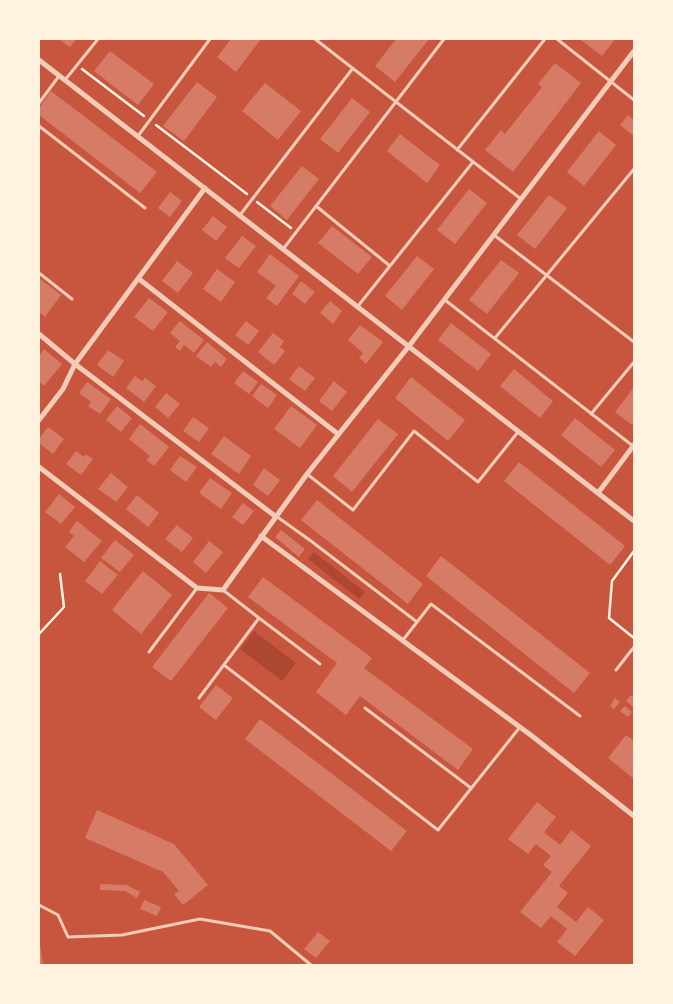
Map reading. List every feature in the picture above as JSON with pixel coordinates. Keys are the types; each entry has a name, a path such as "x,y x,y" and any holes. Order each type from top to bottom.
{"street":[{"path":"39,467 197,588 224,590 275,516 409,346 634,51"},
{"path":"39,60 634,521"},
{"path":"39,420 63,389 75,364 205,188"},
{"path":"138,278 338,434"},
{"path":"39,334 75,364 275,516"},
{"path":"598,493 634,446"},
{"path":"261,536 520,727 634,816"}],"lane":[{"path":"66,80 98,39"},
{"path":"138,136 210,39"},
{"path":"315,39 521,199"},
{"path":"284,248 444,39"},
{"path":"457,150 544,39"},
{"path":"557,39 634,100"},
{"path":"240,215 353,68"},
{"path":"39,103 60,76"},
{"path":"39,126 145,208"},
{"path":"358,306 473,162"},
{"path":"495,338 634,169"},
{"path":"316,206 390,266"},
{"path":"494,234 634,342"},
{"path":"39,273 72,299"},
{"path":"444,299 634,446"},
{"path":"591,414 634,362"},
{"path":"307,474 353,510 414,431 478,482 519,431"},
{"path":"275,516 311,541 417,622"},
{"path":"149,652 197,588"},
{"path":"224,590 320,664"},
{"path":"403,641 431,604 580,716"},
{"path":"199,698 259,618"},
{"path":"616,670 634,647"},
{"path":"224,665 438,830 520,727"},
{"path":"365,708 471,788"},
{"path":"39,905 58,915 68,937 122,935 200,919 270,931 310,965"}],"path":[{"path":"77,65 296,232"},
{"path":"634,551 612,581 610,618 634,638"},
{"path":"39,634 64,607 60,574"}],"shaded area":[{"path":"314,552 365,592 359,599 308,559"},
{"path":"254,631 296,663 282,681 240,649"}],"building":[{"path":"58,39 76,39 70,47"},
{"path":"231,39 261,39 236,72 217,57"},
{"path":"396,39 429,39 395,82 375,66"},
{"path":"615,39 602,56 581,40"},
{"path":"110,51 154,84 138,105 94,71"},
{"path":"555,63 581,83 513,172 485,150 501,130 505,134 542,87 538,84"},
{"path":"197,82 217,97 184,141 163,126"},
{"path":"265,83 301,111 278,140 242,111"},
{"path":"51,91 157,172 140,193 39,115 39,108"},
{"path":"352,98 370,112 338,153 320,139"},
{"path":"628,115 634,120 634,136 620,125"},
{"path":"599,131 616,145 584,186 567,172"},
{"path":"400,134 440,165 427,183 387,151"},
{"path":"302,166 319,179 287,220 270,206"},
{"path":"469,189 487,203 455,244 437,230"},
{"path":"170,192 182,201 170,217 158,208"},
{"path":"549,195 567,208 535,249 517,235"},
{"path":"213,216 227,227 216,241 202,230"},
{"path":"332,226 372,257 358,274 318,243"},
{"path":"242,236 256,246 239,268 225,258"},
{"path":"270,254 299,276 277,306 266,298 276,286 257,272"},
{"path":"417,256 434,269 402,310 385,296"},
{"path":"501,260 519,273 487,314 469,300"},
{"path":"177,261 193,273 178,293 162,281"},
{"path":"217,269 235,282 221,302 203,289"},
{"path":"39,278 61,295 45,317 39,312"},
{"path":"301,281 315,292 305,304 292,294"},
{"path":"149,298 168,312 153,331 134,317"},
{"path":"330,301 342,311 333,324 320,313"},
{"path":"180,321 204,340 194,353 184,345 180,351 175,347 180,341 170,333"},
{"path":"246,321 259,331 248,345 235,335"},
{"path":"451,323 491,354 478,371 438,340"},
{"path":"360,325 383,342 366,364 359,358 363,353 348,340"},
{"path":"273,333 284,341 280,347 285,351 274,365 258,352"},
{"path":"207,342 227,359 221,367 215,362 211,367 196,356"},
{"path":"44,349 62,364 44,386 39,381 39,356"},
{"path":"108,350 124,361 113,377 97,365"},
{"path":"299,366 315,378 305,391 289,379"},
{"path":"514,369 553,401 540,418 500,386"},
{"path":"243,371 258,382 249,394 234,383"},
{"path":"135,376 142,381 145,378 156,386 144,402 126,388"},
{"path":"411,377 465,420 448,441 395,398"},
{"path":"334,381 347,392 332,411 319,401"},
{"path":"87,382 111,399 100,414 88,406 91,402 79,393"},
{"path":"261,384 277,395 268,408 252,396"},
{"path":"634,387 634,423 632,425 615,412"},
{"path":"166,393 180,404 168,418 155,407"},
{"path":"117,406 132,418 121,432 106,420"},
{"path":"291,406 317,425 300,448 274,429"},
{"path":"193,417 209,428 199,442 183,431"},
{"path":"575,418 615,450 601,467 561,435"},
{"path":"378,419 398,434 352,492 333,476"},
{"path":"140,424 169,447 154,466 146,460 150,456 129,439"},
{"path":"48,427 64,439 53,454 39,443 39,439"},
{"path":"224,436 251,456 239,474 211,454"},
{"path":"76,451 84,457 86,454 93,459 81,475 66,464"},
{"path":"180,456 197,467 186,482 170,470"},
{"path":"519,462 625,546 610,565 504,481"},
{"path":"264,468 280,480 268,496 253,485"},
{"path":"111,473 128,487 116,502 98,489"},
{"path":"210,478 232,493 221,509 199,493"},
{"path":"59,494 75,507 61,524 45,512"},
{"path":"137,495 159,513 148,527 126,509"},
{"path":"317,500 423,584 408,604 301,520"},
{"path":"243,503 254,511 243,525 232,517"},
{"path":"77,521 102,541 84,562 65,547 74,536 69,532"},
{"path":"177,525 193,538 182,552 165,539"},
{"path":"281,530 305,549 299,557 275,537"},
{"path":"115,540 134,555 120,572 101,558"},
{"path":"209,541 223,552 206,573 193,562"},
{"path":"441,556 590,673 574,693 426,576"},
{"path":"100,561 118,575 102,594 85,581"},
{"path":"143,571 172,595 141,634 112,610"},
{"path":"263,577 372,658 364,668 473,749 458,770 360,696 346,715 316,692 337,663 248,597"},
{"path":"209,593 228,608 171,681 152,667"},
{"path":"216,685 233,698 216,720 199,707"},
{"path":"631,695 634,698 634,708 626,701"},
{"path":"615,698 620,702 614,709 610,706"},
{"path":"625,706 632,712 628,717 620,711"},
{"path":"260,719 407,831 391,851 245,739"},
{"path":"626,735 634,741 634,779 608,758"},
{"path":"537,802 556,817 544,832 560,845 571,830 591,846 559,886 568,893 557,907 576,922 588,907 604,920 575,956 557,942 567,929 551,916 541,928 520,912 552,872 543,865 551,856 536,844 528,854 508,839"},
{"path":"97,810 174,844 208,885 183,905 174,894 179,891 163,872 85,838"},
{"path":"100,884 127,885 140,892 137,898 125,891 100,890"},
{"path":"144,900 161,907 157,916 140,909"},
{"path":"318,932 330,941 316,958 304,949"},
{"path":"40,944 43,965 39,965"}]}
